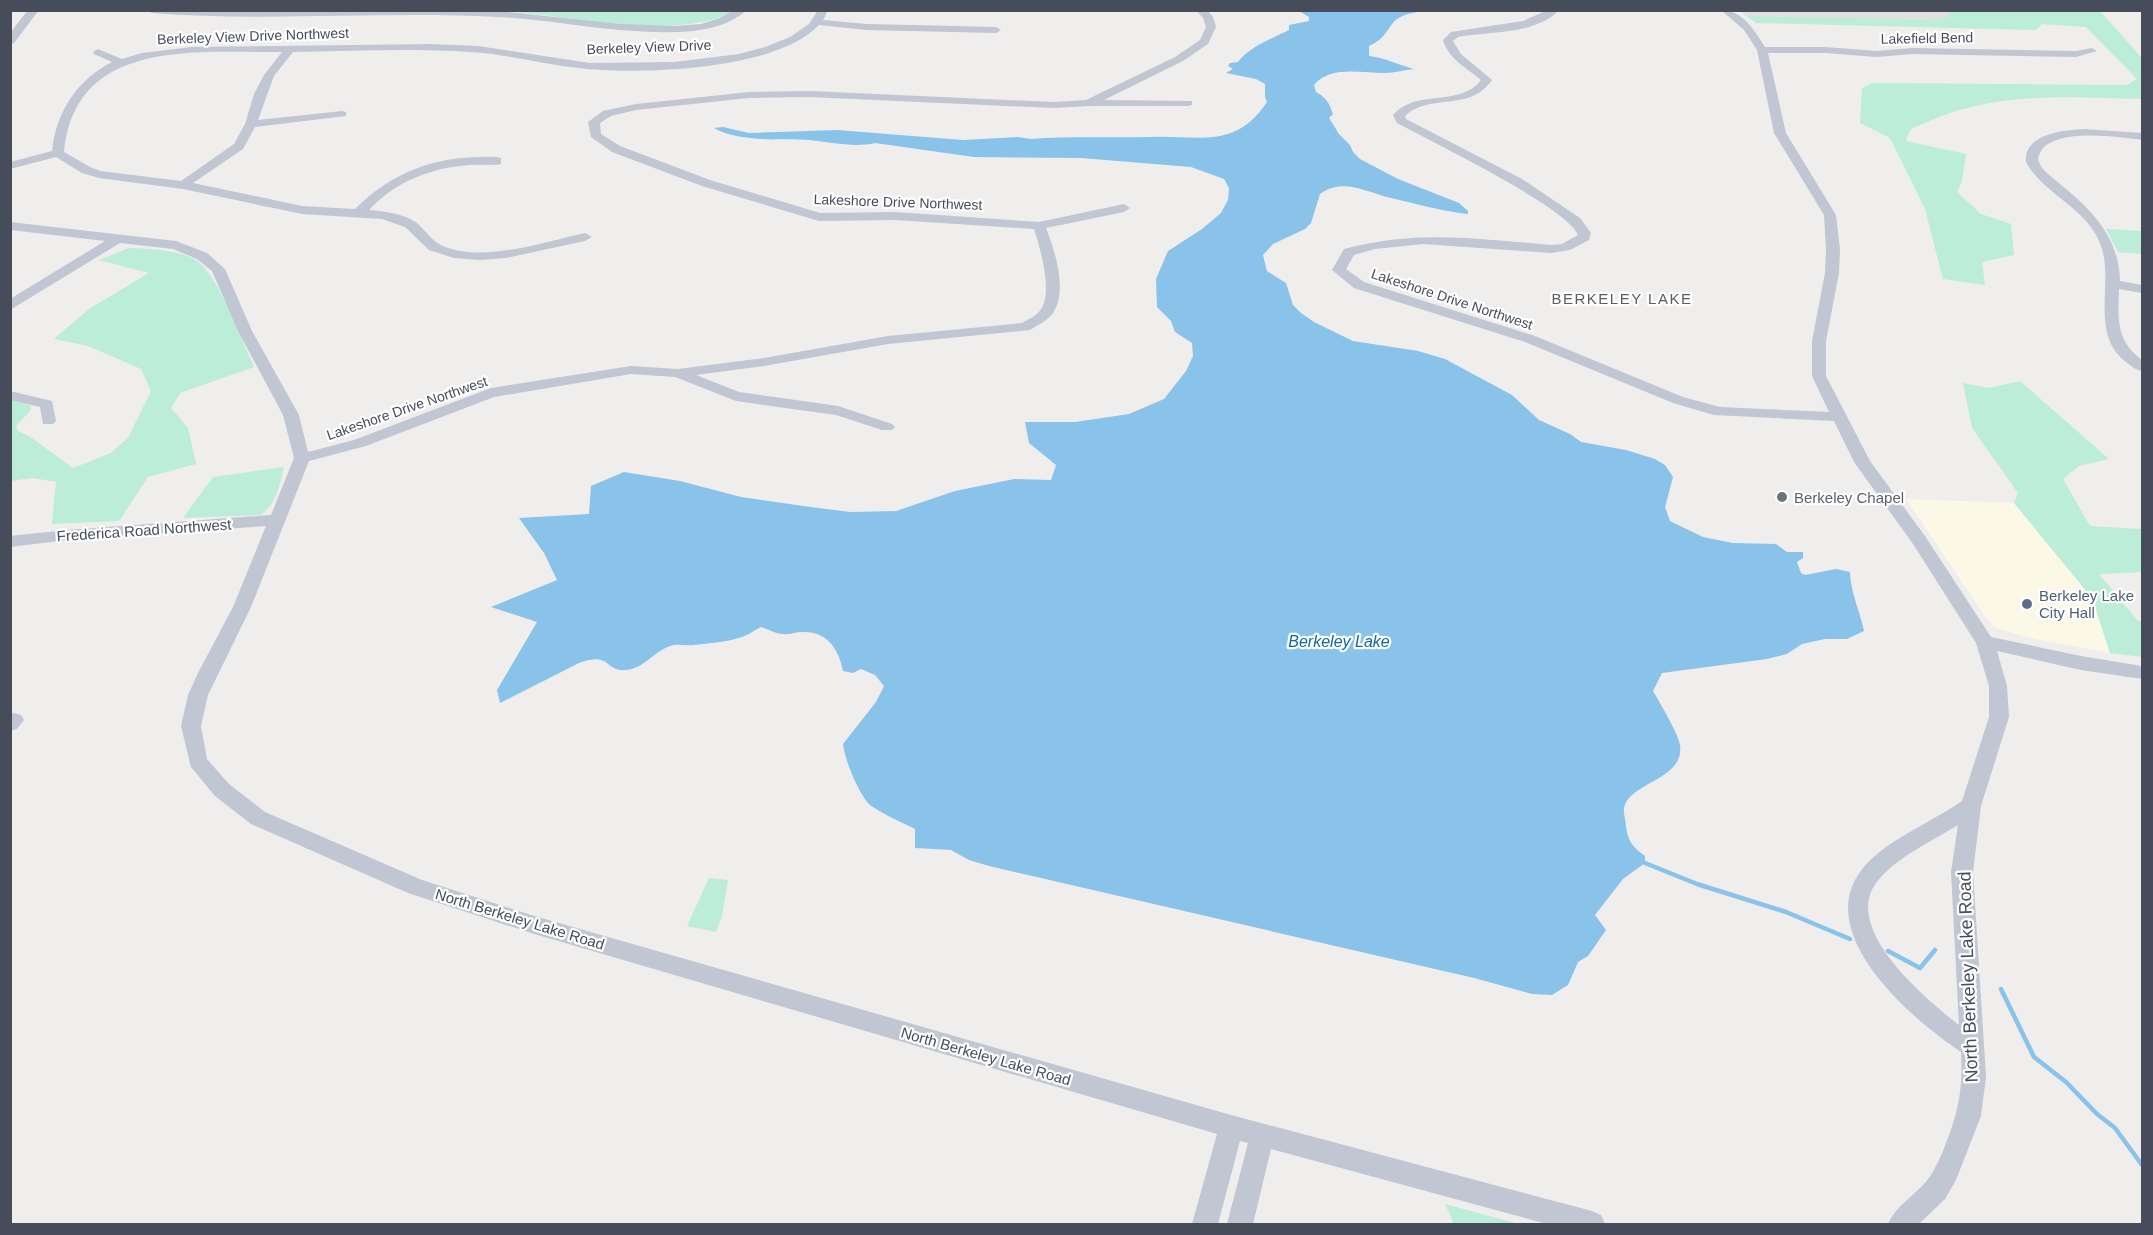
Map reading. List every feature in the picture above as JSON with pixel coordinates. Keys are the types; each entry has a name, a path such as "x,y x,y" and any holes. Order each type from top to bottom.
{"street":[{"path":"10,41 34,10"},
{"path":"152,10 216,16 469,12 646,29 703,26 727,20 742,10"},
{"name":"Berkeley View Drive","path":"498,52 590,66 685,64 731,58 775,46 802,34 817,22 824,10"},
{"name":"Lakeshore Drive Northwest","path":"303,458 360,443 491,393 536,387 608,372 648,370 678,373 764,362 888,340 1025,327 1050,309 1052,294 1045,240 1039,226 895,216 819,217 715,186 616,149 595,135 594,122 607,113 636,106 696,102 749,95 810,94 1054,105 1088,103 1179,59 1204,42 1212,27 1202,10"},
{"name":"Lakeshore Drive Northwest","path":"1554,10 1544,19 1455,34 1448,40 1449,45 1454,53 1487,80 1485,85 1476,92 1463,96 1411,106 1399,115 1401,121 1518,182 1575,221 1585,233 1584,237 1565,247 1551,249 1411,239 1370,244 1349,252 1339,270 1359,285 1530,339 1678,400 1719,412 1838,417"},
{"path":"1726,10 1748,28 1762,50"},
{"path":"817,22 867,27 996,30"},
{"name":"Berkeley View Drive Northwest","path":"58,153 61,130 81,90 101,71 120,62 170,52 406,46 498,52"},
{"path":"183,185 234,151 251,124 260,94 269,75 290,49"},
{"name":"North Berkeley Lake Road","path":"1762,50 1780,133 1830,215 1833,261 1819,341 1820,376 1838,417 1867,470 1919,540 1985,642 1998,686 1999,717 1971,806 1962,872 1974,1089 1969,1116 1947,1172 1936,1190 1901,1224"},
{"name":"Lakefield Bend","path":"1762,50 1825,50 1877,54 1912,51 2076,54 2092,51"},
{"path":"98,52 120,62"},
{"path":"1088,103 1188,104"},
{"path":"251,124 342,114"},
{"path":"2142,136 2063,134 2042,142 2035,148 2031,158 2033,165 2084,214 2106,241 2112,267 2114,339 2125,354 2142,366"},
{"path":"10,166 58,153 86,170 99,174 183,185 328,213 360,212 384,215 410,224 434,247 454,254 480,256 506,254 585,237"},
{"path":"360,212 382,190 412,175 473,161 497,161"},
{"path":"1039,226 1124,208"},
{"path":"10,226 176,245 202,255 219,269 245,332 291,415 303,458"},
{"path":"10,306 40,285 117,239"},
{"path":"2112,284 2142,289"},
{"path":"678,373 736,396 838,411 887,427"},
{"path":"10,395 46,404 48,422"},
{"name":"North Berkeley Lake Road","path":"303,458 242,607 207,673 198,695 191,726 198,762 222,789 258,818 416,887 531,924 1232,1128 1592,1224"},
{"name":"Frederica Road Northwest","path":"10,542 68,535 277,520"},
{"path":"1985,642 2081,663 2142,672"},
{"path":"1971,806 1904,849 1873,873 1864,883 1856,906 1860,931 1896,984 1952,1035 1973,1047"},
{"path":"1205,1224 1232,1128"},
{"path":"1240,1224 1262,1135"}],"shaded area":[{"path":"1945,10 1950,16 1937,20 1746,16 1740,11"},
{"path":"1906,499 2014,503 2092,598 2110,653 2030,638 1996,628 1987,619"}],"green space":[{"path":"502,11 734,11 732,14 703,22 646,26"},
{"path":"1945,11 2100,11 2142,58 2142,99 2052,97 1996,102 1939,117 1910,130 1906,141 1966,154 1962,181 1957,192 1981,214 2011,224 2014,255 1982,262 1985,285 1943,279 1925,209 1890,138 1860,123 1862,88 1872,83 2127,85 2137,79 2086,27 2042,24 2036,30 1756,23 1746,16 1937,20 1950,16"},
{"path":"2106,229 2142,231 2142,254 2118,252"},
{"path":"129,248 164,250 182,254 197,261 221,294 254,367 180,393 171,408 188,428 196,464 148,477 119,521 52,524 56,482 33,478 11,481 11,399 31,406 31,410 16,426 18,431 29,436 73,468 111,453 128,438 151,391 141,369 88,346 54,339 89,309 149,273 99,260"},
{"path":"2020,381 2109,459 2079,466 2063,479 2090,526 2142,529 2142,572 2099,574 2138,621 2142,621 2142,657 2110,653 2092,598 2014,503 2018,493 1972,428 1963,383 1989,388"},
{"path":"284,467 274,500 260,515 183,518 213,477"},
{"path":"709,878 728,880 722,916 716,932 687,926"},
{"path":"1445,1204 1519,1224 1454,1224"}],"water":[{"name":"Berkeley Lake","path":"1441,10 1415,12 1402,16 1380,39 1369,46 1369,56 1414,69 1388,73 1337,72 1314,85 1316,92 1325,99 1330,107 1333,114 1329,118 1360,159 1398,179 1459,203 1468,211 1468,214 1419,205 1355,187 1329,189 1320,194 1311,223 1305,229 1273,244 1263,255 1267,271 1286,283 1293,305 1314,322 1353,341 1418,351 1445,359 1512,395 1539,420 1570,434 1581,442 1626,450 1655,459 1665,465 1673,477 1665,507 1670,521 1703,537 1733,543 1776,544 1787,552 1803,552 1803,558 1797,562 1801,573 1805,575 1836,569 1850,572 1853,594 1864,631 1847,639 1825,639 1802,644 1787,654 1767,659 1662,673 1653,691 1679,740 1679,757 1666,773 1628,799 1624,810 1628,836 1634,847 1645,856 1645,863 1623,879 1595,915 1606,930 1588,956 1578,962 1568,985 1552,995 1532,994 1474,978 989,866 969,860 951,850 915,848 915,829 878,810 863,797 844,750 843,744 876,702 884,686 875,675 861,669 853,673 843,671 839,656 831,643 819,635 802,632 780,634 761,627 743,637 729,640 670,646 633,669 619,670 603,660 590,660 579,663 500,703 497,690 537,622 491,607 557,580 544,553 519,518 589,514 591,486 624,472 680,481 741,497 850,512 896,511 955,491 1014,479 1051,480 1056,465 1029,443 1025,422 1075,422 1129,414 1164,399 1186,371 1193,356 1192,343 1175,332 1171,321 1157,307 1156,279 1168,251 1202,229 1221,213 1228,200 1229,188 1224,179 1191,167 1081,158 974,157 875,143 851,145 810,140 749,138 714,128 723,127 749,133 837,130 963,140 1018,137 1031,139 1215,137 1229,134 1242,127 1255,117 1267,102 1265,84 1256,79 1226,73 1233,69 1228,66 1230,63 1238,62 1255,47 1289,30 1289,25 1309,21 1309,17 1299,11"}],"waterway":[{"path":"1645,863 1697,884 1786,912 1850,939"},
{"path":"1888,951 1920,968 1935,950"},
{"path":"2001,989 2034,1057 2066,1082 2097,1114 2115,1128 2142,1165"}],"place":[{"name":"Berkeley Chapel","path":"1782,497"},
{"name":"Berkeley Lake City Hall","path":"2027,604"}],"district":[{"name":"BERKELEY LAKE","path":"1622,298"}]}
